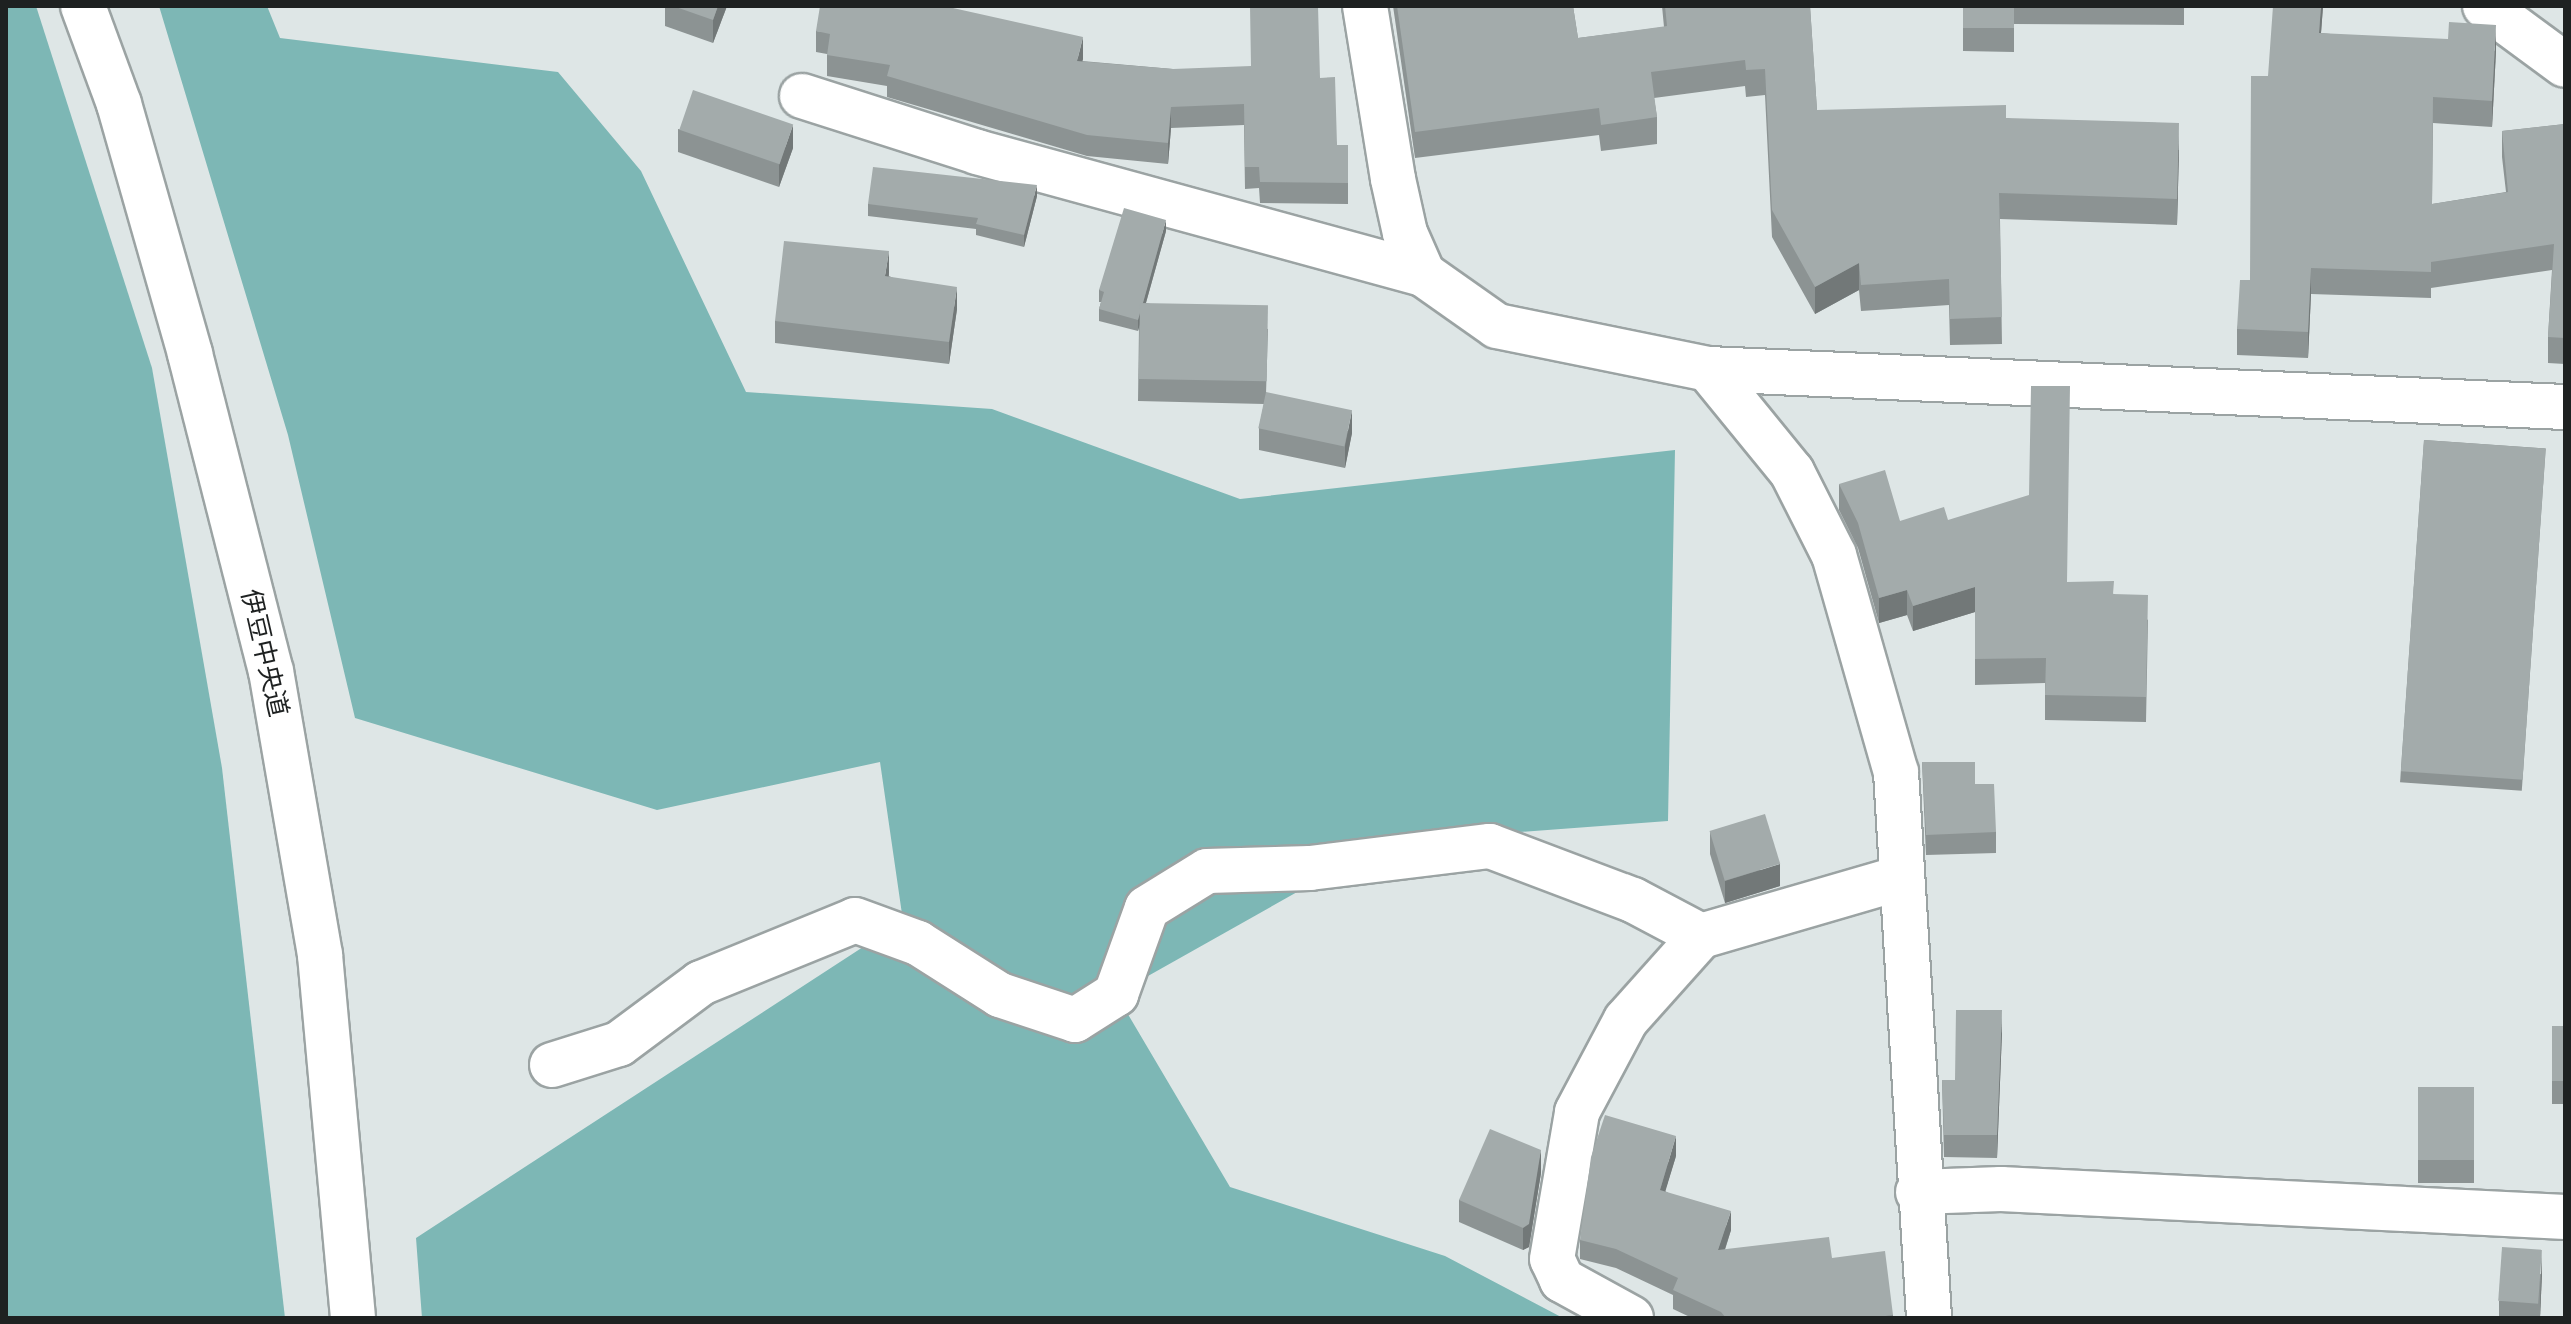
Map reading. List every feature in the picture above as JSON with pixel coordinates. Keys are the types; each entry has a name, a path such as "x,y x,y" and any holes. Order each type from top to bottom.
{"main road":[{"name":"伊豆中央道","path":"83,6 119,104 182,325 271,671 320,955 353,1318"},
{"name":"伊豆中央道","path":"111,6 216,345 297,673 348,987 382,1318"},
{"path":"1365,6 1393,179 1405,233 1423,274"},
{"path":"2485,6 2565,65"},
{"path":"802,96 977,152 1423,274 1497,326 1708,369 2565,407"},
{"path":"1708,369 1792,472 1834,555 1896,772 1918,1192 1929,1318"},
{"path":"552,1065 619,1044 701,983 855,920 918,943 1000,995 1075,1020 1116,994 1147,908 1207,871 1310,868 1490,846 1633,900 1701,936"},
{"path":"1631,1318 1562,1280 1552,1259 1577,1112 1626,1020 1701,936 1901,878"},
{"path":"1918,1192 2001,1189 2565,1217"}],"shaded area":[{"path":"6,6 36,6 152,368 222,768 285,1318 6,1318"},
{"path":"159,6 267,6 280,38 558,72 641,171 746,392 992,409 1240,499 1675,450 1668,821 1386,842 1116,994 1230,1187 1445,1256 1563,1318 422,1318 416,1238 903,921 880,762 657,810 355,718 288,435"}],"building":[{"path":"673,6 718,6 713,20"},
{"path":"820,6 944,6 1083,37 1077,61 1173,69 1251,66 1250,6 1318,6 1320,78 1335,77 1337,145 1348,145 1348,183 1260,182 1259,167 1245,167 1244,104 1171,107 1168,143 1087,135 887,76 890,65 827,55 830,34 816,31"},
{"path":"1397,6 1573,6 1578,38 1667,26 1665,6 1810,6 1817,110 2006,105 2006,118 2179,123 2177,199 1999,193 2002,317 1950,319 1949,279 1861,285 1859,263 1815,287 1772,210 1765,69 1746,70 1745,60 1651,72 1657,117 1601,125 1599,108 1415,132"},
{"path":"1963,6 2014,6 2014,28 1963,28"},
{"path":"2273,6 2321,6 2319,33 2448,39 2449,22 2496,25 2492,101 2433,97 2432,204 2508,192 2502,131 2565,124 2565,338 2548,337 2554,244 2431,262 2431,272 2311,268 2308,332 2237,329 2240,280 2250,280 2251,76 2268,76"},
{"path":"693,90 793,125 780,164 679,130"},
{"path":"873,167 1037,185 1024,235 976,224 978,218 868,204"},
{"path":"1124,208 1166,220 1143,303 1140,303 1138,320 1099,309 1104,292 1099,290"},
{"path":"784,241 889,251 885,276 957,287 949,342 775,321"},
{"path":"1140,303 1268,305 1267,381 1139,379"},
{"path":"2031,386 2070,386 2067,582 2114,581 2113,594 2148,595 2146,697 2045,695 2046,658 1975,659 1975,587 1913,606 1907,590 1879,598 1858,523 1839,484 1885,470 1900,521 1944,507 1948,520 2029,495"},
{"path":"1266,392 1352,410 1344,446 1258,428"},
{"path":"2424,440 2546,449 2523,780 2401,771"},
{"path":"1922,762 1975,762 1975,784 1994,784 1996,832 1926,835"},
{"path":"1765,814 1780,864 1725,881 1710,831"},
{"path":"1956,1010 2002,1010 1997,1135 1944,1135 1942,1080 1955,1080"},
{"path":"2552,1026 2565,1026 2565,1081 2552,1081"},
{"path":"2418,1087 2474,1087 2474,1160 2418,1160"},
{"path":"1605,1115 1676,1136 1660,1190 1731,1211 1718,1250 1829,1237 1832,1258 1885,1251 1893,1315 1870,1318 1726,1318 1721,1312 1673,1290 1678,1278 1616,1249 1580,1240 1591,1157"},
{"path":"1490,1129 1541,1150 1529,1224 1523,1228 1459,1200"},
{"path":"2502,1247 2542,1250 2538,1304 2498,1301"}]}
